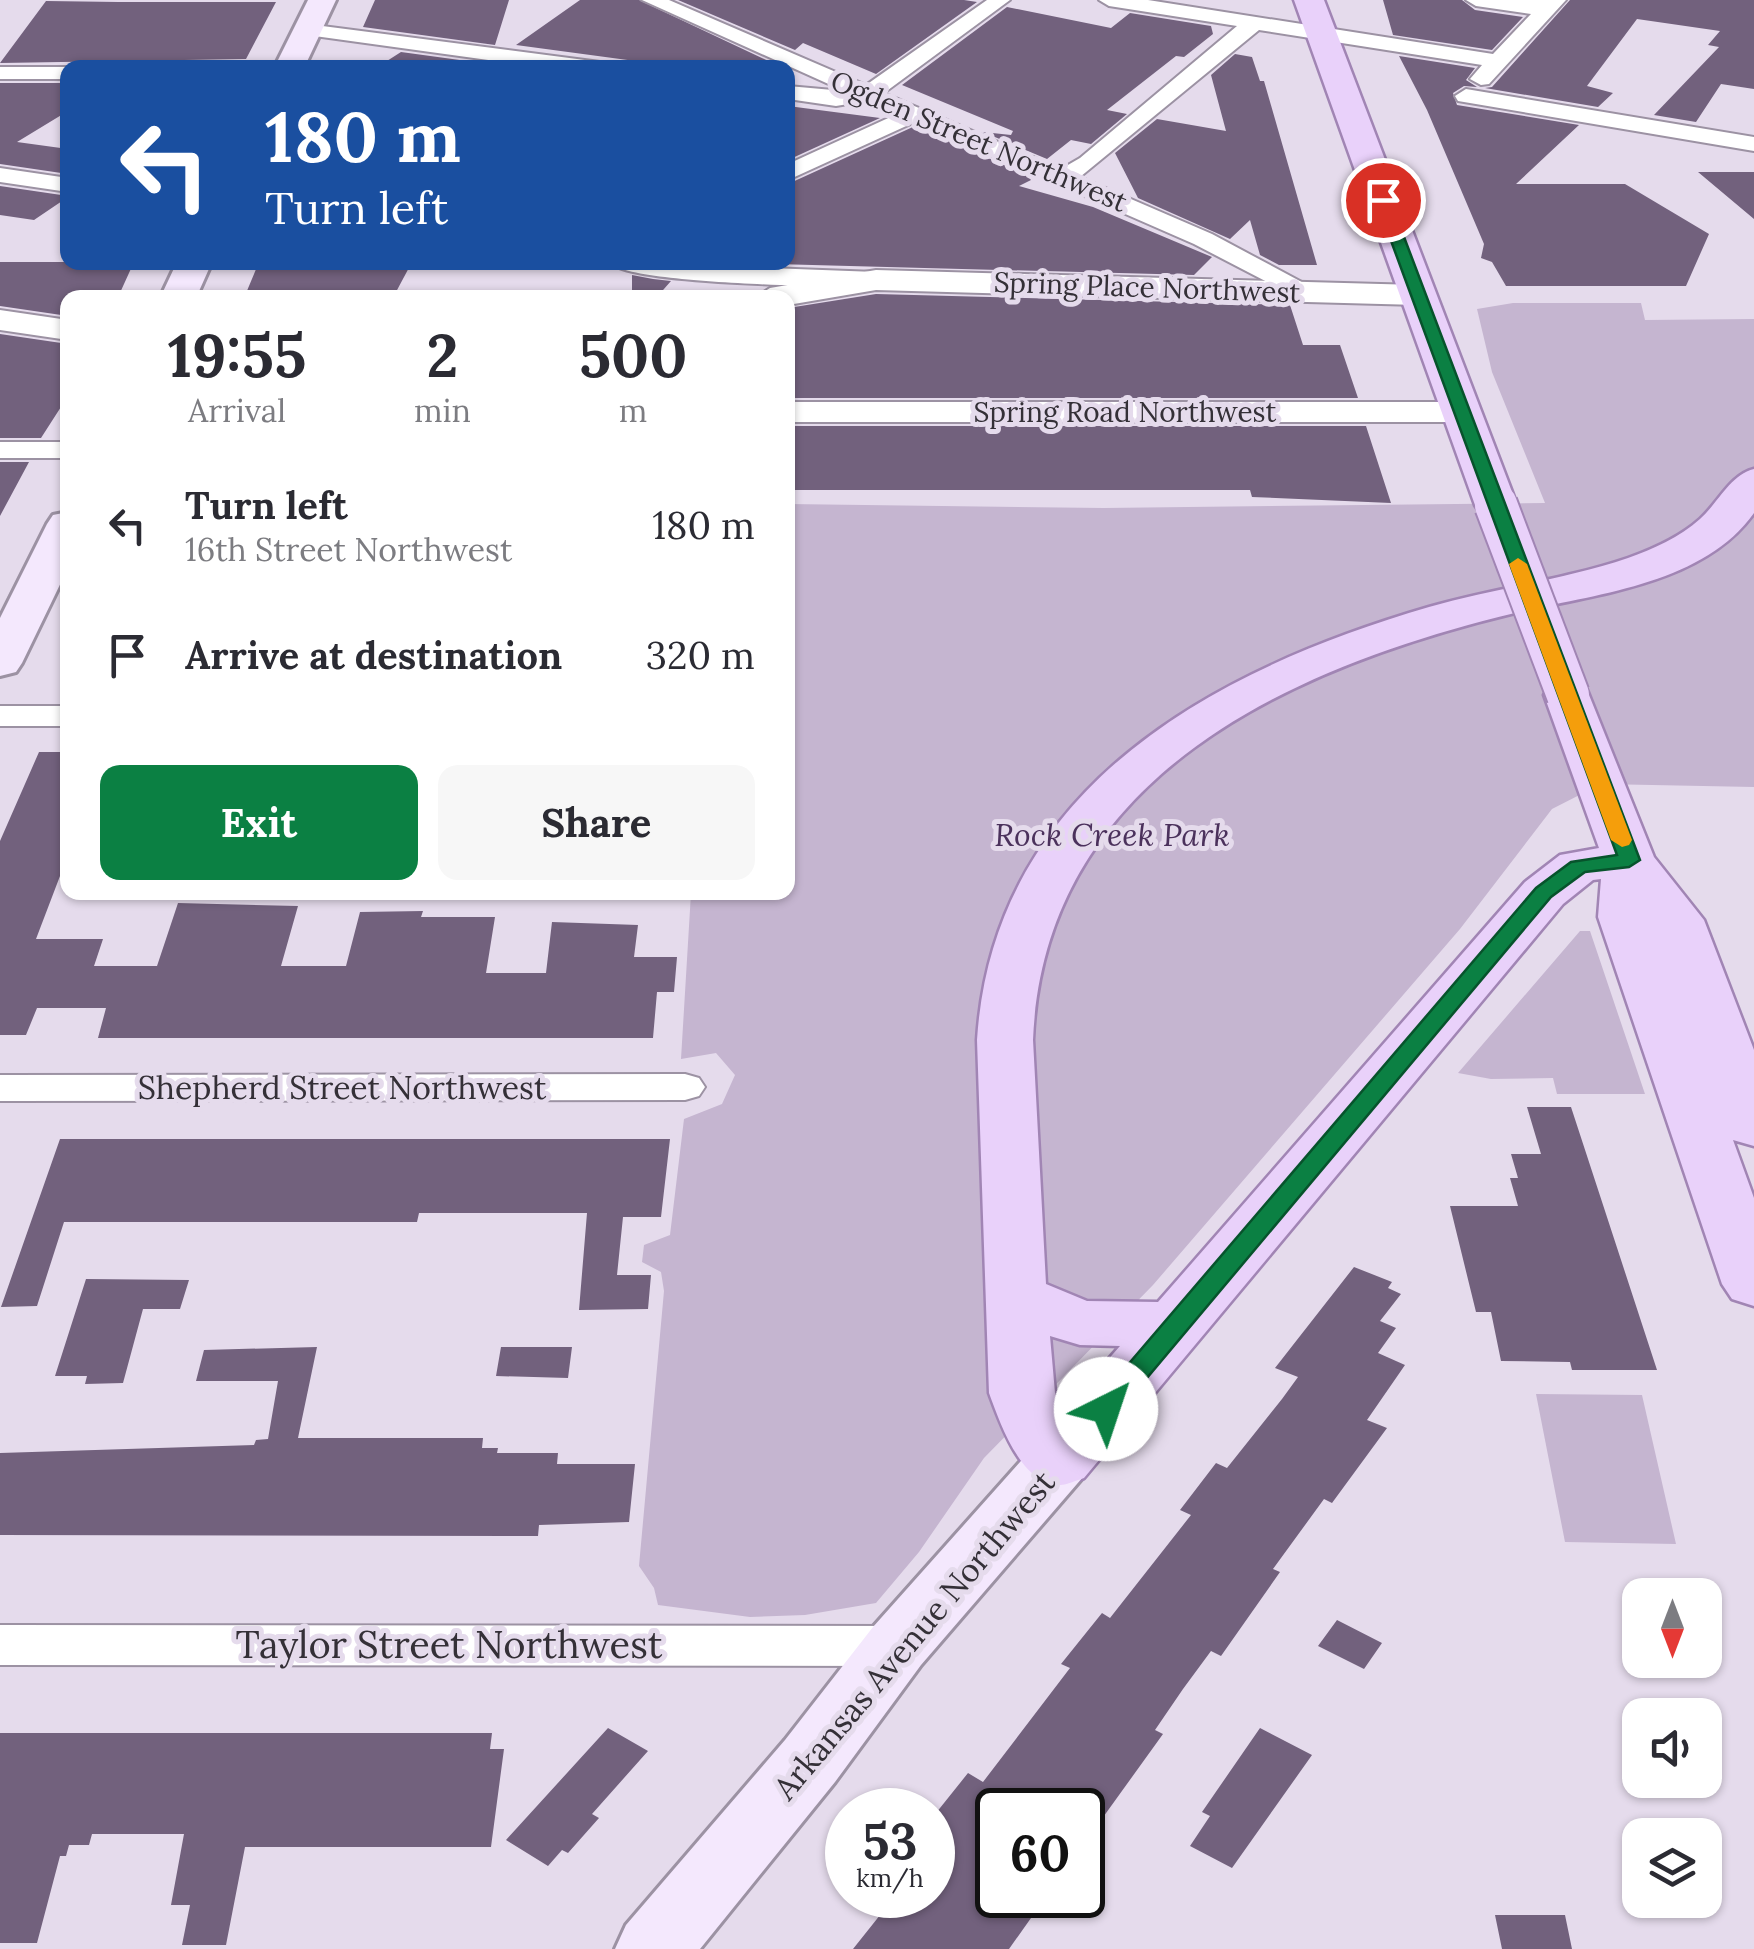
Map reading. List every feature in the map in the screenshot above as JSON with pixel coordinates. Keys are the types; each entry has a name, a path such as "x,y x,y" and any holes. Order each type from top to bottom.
{"main road":[{"path":"293,60 322,0"},
{"path":"1315,16 1629,860 1678,920 1732,1096 1754,1284"},
{"path":"1060,1460 1025,1406 1005,1065 1008,1002 1033,910 1061,855 1101,804 1176,736 1266,680 1403,627 1662,563 1720,525 1742,503 1754,482"},
{"path":"0,663 60,540"},
{"name":"Arkansas Avenue Northwest","path":"653,1949 810,1761 897,1646 1177,1325 1544,892 1578,866 1629,860"},
{"path":"1016,1296 1080,1323 1177,1325"}],"street":[{"name":"Ogden Street Northwest","path":"652,0 790,60"},
{"path":"795,94 836,99 868,94 1000,0"},
{"path":"1109,0 1254,22 1315,16 1498,60"},
{"path":"1476,0 1551,5"},
{"path":"1551,5 1466,96 1754,144"},
{"path":"1063,178 1088,163 1254,22"},
{"path":"307,30 538,60"},
{"name":"Ogden Street Northwest","path":"795,62 1203,239 1302,292"},
{"path":"0,73 60,73"},
{"path":"795,170 915,114"},
{"path":"0,175 60,184"},
{"name":"Spring Place Northwest","path":"680,270 876,280 1418,295"},
{"path":"687,290 702,273"},
{"name":"Spring Place Northwest","path":"795,294 876,280"},
{"path":"0,320 60,329"},
{"name":"Spring Road Northwest","path":"795,412 1462,412"},
{"path":"0,450 60,450"},
{"path":"0,716 60,716"},
{"name":"Shepherd Street Northwest","path":"0,1088 684,1087"},
{"name":"Taylor Street Northwest","path":"0,1644 897,1646"}],"green space":[{"name":"Rock Creek Park","path":"1513,303 1641,303 1645,320 1754,319 1754,787 1601,784 1552,809 1460,929 1153,1285 984,1458 919,1552 876,1603 805,1615 750,1617 658,1605 654,1588 639,1566 664,1291 661,1272 642,1262 644,1245 670,1235 684,1119 722,1104 735,1075 716,1053 681,1059 691,900 795,900 795,504 1104,508 1545,503 1492,372 1477,309"},
{"path":"1580,931 1590,931 1645,1094 1557,1094 1553,1078 1491,1079 1458,1073"},
{"path":"1536,1394 1642,1395 1676,1544 1565,1542"}],"building":[{"path":"375,0 509,0 495,45 363,27"},
{"path":"580,0 639,0 766,60 628,60 516,45"},
{"path":"678,0 977,2 876,74 803,43 795,50"},
{"path":"1383,0 1462,0 1475,10 1523,17 1492,50 1393,35"},
{"path":"1570,0 1754,0 1754,89 1721,84 1696,122 1654,115 1719,47 1708,45 1720,31 1637,19 1587,86 1613,93 1598,107 1485,88 1492,87"},
{"path":"46,1 276,2 246,59 0,63"},
{"path":"1007,7 1111,28 1130,13 1211,26 1213,34 1184,57 1176,56 1107,110 1127,114 1091,144 1071,140 1047,159 983,132 1011,135 1013,131 902,85"},
{"path":"401,52 460,60 388,60"},
{"path":"1235,54 1252,57 1260,81 1264,81 1317,265 1279,265 1260,255 1250,220 1230,239 1138,198 1115,153 1157,119 1226,131 1211,75"},
{"path":"1399,56 1475,68 1466,80 1477,87 1464,86 1453,93 1457,105 1579,125 1516,184 1625,184 1709,234 1686,286 1506,286 1492,262 1481,258 1484,244 1427,110"},
{"path":"0,83 60,83 60,116 17,142 60,148 60,173 0,164"},
{"path":"795,107 880,118 795,157"},
{"path":"915,126 1027,175 1031,180 1019,186 1093,207 1212,257 1194,275 795,265 795,181"},
{"path":"1698,172 1754,172 1754,219"},
{"path":"0,186 60,195 60,202 34,220 0,215"},
{"path":"0,262 60,262 60,270 130,270 121,290 60,290 60,315 0,306"},
{"path":"256,270 408,270 397,290 247,290"},
{"path":"632,275 671,281 663,290 632,290"},
{"path":"876,294 1290,305 1303,345 1340,345 1358,398 795,398 795,307"},
{"path":"0,334 60,343 60,408 41,438 0,438"},
{"path":"795,426 1366,426 1391,503 1252,497 1250,490 795,490"},
{"path":"0,462 29,462 0,516"},
{"path":"39,752 60,752 60,876 36,939 103,939 94,966 157,966 178,903 298,906 281,966 346,966 360,912 423,911 421,917 495,917 486,973 546,973 552,922 638,925 634,957 677,957 674,992 657,992 653,1038 98,1038 106,1008 37,1008 26,1035 0,1035 0,841"},
{"path":"1527,1107 1571,1107 1657,1370 1572,1370 1570,1362 1501,1361 1491,1312 1476,1312 1450,1206 1518,1206 1510,1178 1518,1178 1511,1154 1541,1154"},
{"path":"60,1139 670,1139 661,1217 623,1217 617,1275 651,1275 648,1309 579,1310 587,1213 419,1213 417,1222 64,1222 37,1306 1,1307"},
{"path":"1354,1267 1392,1282 1388,1288 1401,1294 1380,1321 1396,1328 1378,1353 1405,1365 1367,1420 1387,1428 1332,1503 1324,1499 1273,1569 1280,1572 1221,1656 1211,1651 1183,1689 1155,1730 1163,1734 1105,1815 1105,1788 975,1788 975,1918 1031,1918 1009,1949 853,1949 878,1918 955,1918 955,1789 968,1773 983,1782 1070,1668 1061,1664 1102,1613 1110,1618 1191,1515 1180,1510 1216,1463 1227,1468 1298,1377 1275,1368"},
{"path":"86,1279 189,1280 180,1309 143,1309 123,1383 85,1384 87,1376 55,1376"},
{"path":"317,1347 298,1438 483,1438 482,1448 498,1448 497,1453 558,1453 557,1464 635,1464 629,1522 539,1525 538,1536 0,1535 0,1453 254,1445 256,1440 268,1439 278,1381 196,1381 204,1350"},
{"path":"501,1347 572,1347 568,1378 496,1376"},
{"path":"1337,1620 1382,1643 1364,1669 1318,1646"},
{"path":"608,1728 648,1751 592,1814 599,1818 568,1853 562,1850 548,1866 506,1840"},
{"path":"1260,1728 1312,1755 1232,1868 1190,1846 1210,1816 1202,1812"},
{"path":"0,1733 492,1733 490,1749 504,1749 491,1847 245,1847 226,1945 182,1945 190,1905 171,1905 184,1834 92,1834 89,1845 69,1845 66,1856 60,1856 37,1943 0,1943"},
{"path":"1495,1915 1565,1915 1572,1949 1502,1949"}],"slow traffic":[{"path":"1518,564 1622,840"}],"route":[{"path":"1106,1409 1544,892 1578,866 1629,860 1383,200"}]}
